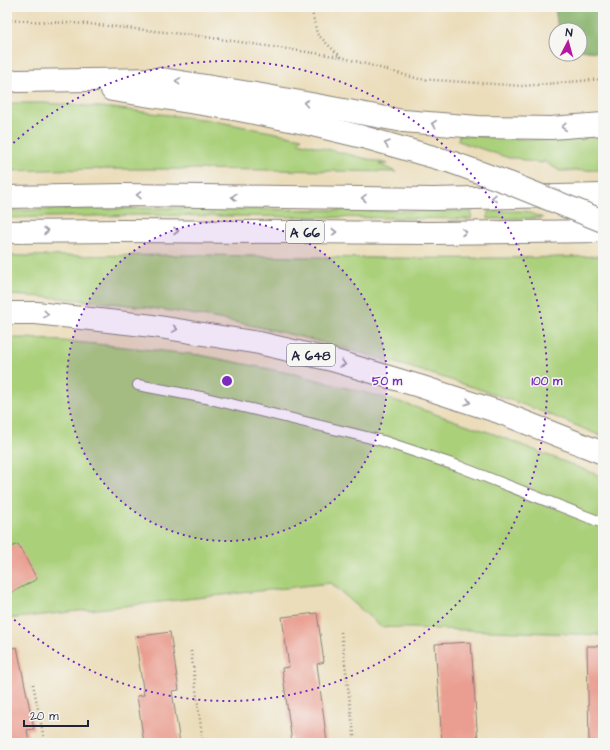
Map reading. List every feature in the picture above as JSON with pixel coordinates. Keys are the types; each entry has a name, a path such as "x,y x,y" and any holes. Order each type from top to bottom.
{"highway":[{"path":"12,81 162,79 262,95 403,121 478,128 551,128 603,124"},
{"path":"12,81 116,91 234,108 300,122 451,162 509,183 603,221"},
{"path":"7,197 123,195 434,199 603,195"},
{"name":"A 66","path":"7,232 130,231 439,233 603,231"},
{"name":"A 648","path":"7,312 36,313 153,326 260,343 324,358 419,386 484,408 603,453"}],"lane":[{"path":"138,385 206,398 383,441 458,466 603,523"}],"path":[{"path":"311,7 317,34 341,57"},
{"path":"7,20 89,24 192,35 341,57 419,79 523,86 603,80"},
{"path":"341,632 355,743"},
{"path":"191,651 203,743"},
{"path":"33,684 45,743"}],"green space":[{"path":"555,7 603,7 603,52 588,51 588,22 557,22"},
{"path":"7,103 45,103 112,108 209,120 302,138 298,142 388,164 379,164 396,172 153,169 7,171"},
{"path":"459,135 523,139 603,136 603,170 560,171 543,161 543,163 509,158 458,141"},
{"path":"159,208 472,211 471,219 144,215 7,218 7,211"},
{"path":"488,211 525,211 543,218 488,219"},
{"path":"204,255 404,258 603,256 603,437 538,410 473,387 396,363 286,333 193,314 140,306 87,300 7,295 7,256"},
{"path":"7,338 27,338 96,344 200,355 294,374 400,402 494,434 603,477 603,635 381,627 331,583 7,619"}],"building":[{"path":"18,544 37,579 7,595 7,549"},
{"path":"317,613 324,662 317,664 327,743 292,743 282,668 289,667 282,617"},
{"path":"170,632 179,690 172,691 180,743 144,743 137,696 144,695 135,637"},
{"path":"471,642 478,743 442,743 435,644"},
{"path":"587,646 603,646 603,743 589,743"},
{"path":"17,647 34,729 27,730 29,743 7,743 7,649"}]}
